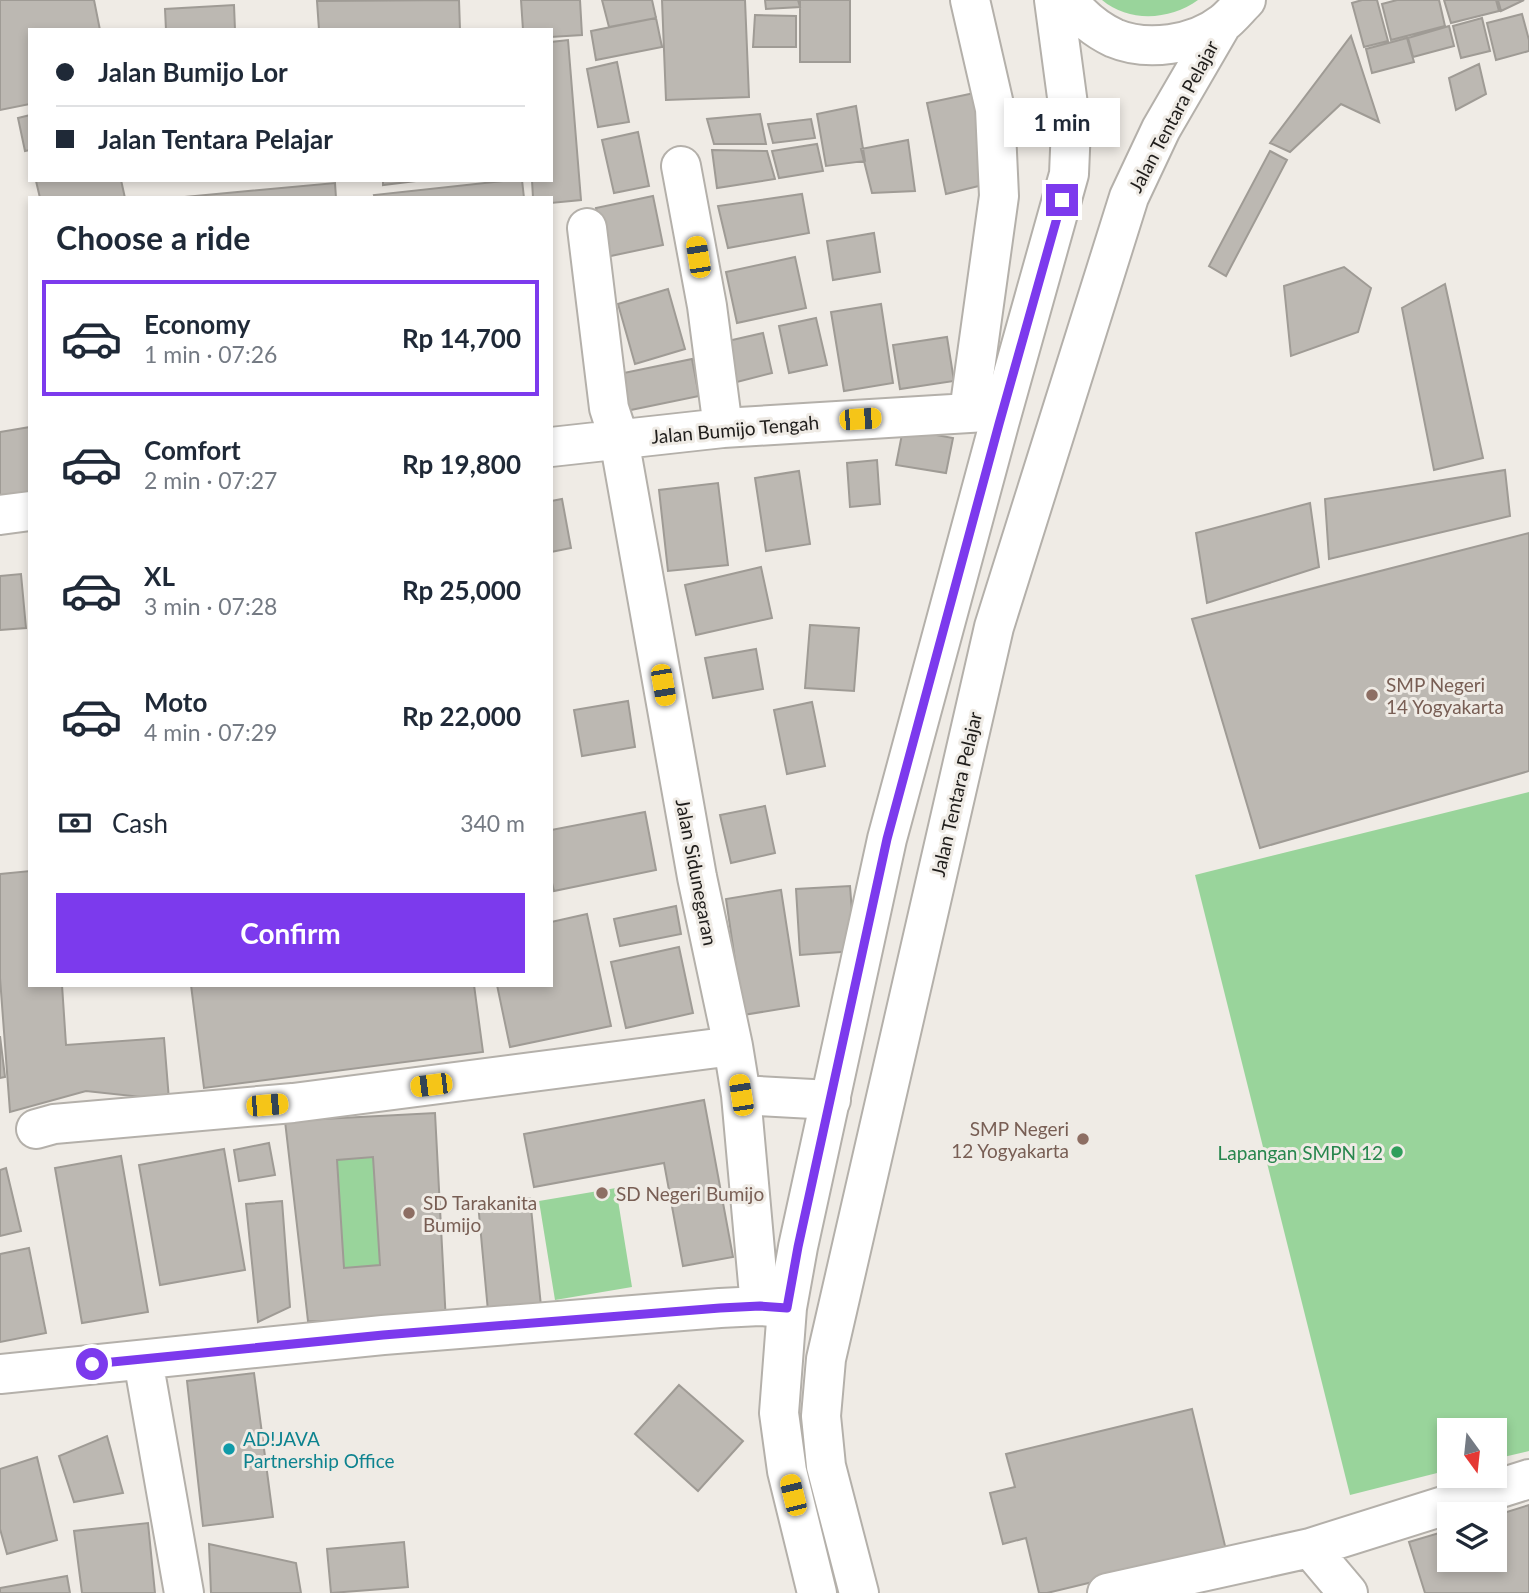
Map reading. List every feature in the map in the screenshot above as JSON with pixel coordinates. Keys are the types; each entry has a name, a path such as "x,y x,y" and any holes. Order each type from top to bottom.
{"main road":[{"path":"970,0 995,109 999,197 986,411"},
{"path":"817,1593 787,1471 779,1413 774,1307 798,1247 887,839 986,411 1069,174 1071,127 1054,0"},
{"path":"1068,0 1082,18 1115,38 1151,46 1189,41 1234,12"},
{"name":"Jalan Tentara Pelajar","path":"859,1593 826,1466 821,1416 826,1359 994,627 1129,197 1161,129 1234,12"},
{"path":"681,166 707,306 723,428"},
{"name":"Jalan Sidunegaran","path":"587,228 609,408 619,439 697,877 733,1046 774,1307"},
{"name":"Jalan Bumijo Tengah","path":"553,447 723,428 986,411"},
{"path":"0,515 28,511"},
{"path":"36,1129 54,1124 293,1102 733,1046"},
{"path":"741,1095 831,1100"},
{"path":"0,1374 397,1334 774,1307"},
{"path":"143,1360 184,1593"},
{"path":"1107,1593 1310,1548 1529,1479"},
{"path":"1310,1548 1348,1593"}],"green space":[{"path":"1102,0 1198,0 1175,12 1150,16 1125,13"},
{"name":"Lapangan SMPN 12","path":"1529,792 1529,1451 1507,1456 1507,1418 1437,1418 1437,1473 1350,1495 1195,875"},
{"path":"373,1157 380,1265 344,1268 337,1160"},
{"path":"616,1188 632,1287 555,1300 539,1201"}],"building":[{"path":"0,0 94,0 100,28 28,28 28,104 0,110"},
{"path":"459,0 460,28 319,28 317,1"},
{"path":"521,0 580,0 582,35 553,37 553,28 523,28"},
{"path":"602,0 652,0 656,18 609,27"},
{"path":"662,0 745,0 749,97 666,100"},
{"path":"765,0 798,0 800,7 766,9"},
{"path":"800,0 850,0 850,62 800,62"},
{"path":"1377,0 1388,41 1364,47 1352,3"},
{"path":"1397,0 1439,0 1445,26 1391,40 1382,4"},
{"path":"1444,0 1496,0 1499,11 1451,23"},
{"path":"1498,0 1524,0 1501,11"},
{"path":"234,5 235,28 166,28 165,9"},
{"path":"1522,14 1529,51 1496,60 1487,23"},
{"path":"755,15 796,16 796,47 753,47"},
{"path":"656,18 662,47 596,60 591,31"},
{"path":"1482,18 1490,51 1461,58 1453,26"},
{"path":"1449,26 1454,46 1413,57 1408,38"},
{"path":"1351,36 1379,122 1341,104 1290,152 1270,143"},
{"path":"1407,38 1414,62 1372,73 1366,49"},
{"path":"568,40 581,200 553,203 553,196 533,196 532,182 553,182 553,42"},
{"path":"617,62 629,122 598,127 587,69"},
{"path":"1479,64 1486,94 1456,110 1449,78"},
{"path":"979,92 987,184 946,194 927,103"},
{"path":"856,106 865,161 826,166 817,114"},
{"path":"760,114 766,144 714,144 707,119"},
{"path":"28,116 28,150 25,151 18,118"},
{"path":"811,119 815,138 773,143 768,124"},
{"path":"638,132 649,186 614,193 602,140"},
{"path":"908,140 915,191 872,193 861,149"},
{"path":"817,144 823,171 779,178 772,151"},
{"path":"712,150 767,151 775,179 717,188"},
{"path":"1270,151 1287,160 1226,276 1209,266"},
{"path":"36,182 121,182 125,196 40,196"},
{"path":"383,182 408,182 383,185"},
{"path":"494,182 522,182 524,196 374,196"},
{"path":"335,183 336,196 195,196"},
{"path":"802,194 809,233 728,248 718,206"},
{"path":"653,196 663,245 606,257 596,208"},
{"path":"874,233 880,272 833,280 827,241"},
{"path":"795,257 806,308 737,323 726,272"},
{"path":"1344,267 1371,288 1358,332 1291,356 1284,286"},
{"path":"1445,284 1483,458 1434,470 1402,308"},
{"path":"668,289 685,349 635,364 618,304"},
{"path":"881,304 893,383 844,391 831,312"},
{"path":"816,318 827,365 789,373 779,326"},
{"path":"763,333 772,373 729,384 719,343"},
{"path":"947,337 954,381 900,389 893,345"},
{"path":"692,359 699,396 621,412 614,375"},
{"path":"28,427 28,498 0,502 0,432"},
{"path":"903,429 953,438 946,473 896,465"},
{"path":"877,460 880,504 850,507 847,463"},
{"path":"1505,470 1510,516 1329,559 1325,499"},
{"path":"799,471 810,544 766,551 755,478"},
{"path":"718,483 728,565 668,571 659,490"},
{"path":"562,499 571,548 553,552 553,501"},
{"path":"1310,503 1319,567 1207,603 1196,533"},
{"name":"SMP Negeri 14 Yogyakarta","path":"1529,533 1529,771 1260,848 1192,619"},
{"path":"761,567 772,618 696,635 685,585"},
{"path":"21,574 26,628 0,630 0,576"},
{"path":"810,625 859,628 854,691 805,688"},
{"path":"756,649 763,689 713,698 705,658"},
{"path":"628,701 635,747 582,756 574,710"},
{"path":"812,702 825,766 787,774 774,710"},
{"path":"765,806 775,853 731,863 720,815"},
{"path":"645,812 656,870 554,891 553,830"},
{"path":"28,871 28,987 62,987 66,1045 164,1038 169,1100 86,1091 10,1112 0,978 0,874"},
{"path":"850,886 855,951 800,955 796,889"},
{"path":"781,890 799,1006 743,1015 726,899"},
{"path":"676,906 681,934 620,946 614,919"},
{"path":"587,914 611,1026 510,1047 497,987 553,987 553,922"},
{"path":"679,947 693,1013 626,1028 611,962"},
{"path":"191,987 474,987 483,1052 204,1088"},
{"path":"0,1036 5,1077 0,1078"},
{"path":"704,1100 733,1257 683,1266 664,1163 534,1187 524,1134"},
{"name":"SD Tarakanita Bumijo","path":"435,1113 446,1323 308,1321 285,1121","holes":["373,1157 380,1265 344,1268 337,1160"]},
{"path":"269,1143 275,1175 239,1181 234,1150"},
{"path":"224,1149 245,1270 160,1285 139,1165"},
{"path":"121,1156 148,1312 82,1323 55,1168"},
{"path":"6,1168 21,1231 0,1236 0,1170"},
{"path":"530,1198 541,1306 488,1311 478,1203"},
{"path":"282,1201 290,1307 258,1322 246,1204"},
{"path":"29,1248 46,1333 0,1342 0,1254"},
{"name":"AD!JAVA Partnership Office","path":"254,1373 273,1517 203,1526 187,1381"},
{"path":"679,1385 743,1441 698,1491 635,1434"},
{"path":"1192,1409 1226,1550 1039,1593 1026,1538 1003,1544 990,1493 1015,1487 1006,1454"},
{"path":"107,1436 123,1493 74,1502 59,1456"},
{"path":"37,1457 57,1540 7,1554 0,1529 0,1469"},
{"path":"1529,1505 1529,1593 1425,1593 1409,1542 1437,1534 1437,1572 1507,1572 1507,1512"},
{"path":"148,1523 155,1593 82,1593 74,1531"},
{"path":"404,1542 408,1587 331,1593 327,1549"},
{"path":"209,1544 296,1563 301,1593 211,1593"},
{"path":"67,1576 70,1593 0,1593 0,1588"}],"place":[{"name":"SMP Negeri 14 Yogyakarta","path":"1372,695"},
{"name":"SMP Negeri 12 Yogyakarta","path":"1083,1139"},
{"name":"Lapangan SMPN 12","path":"1397,1152"},
{"name":"SD Negeri Bumijo","path":"602,1193"},
{"name":"SD Tarakanita Bumijo","path":"409,1213"},
{"name":"AD!JAVA Partnership Office","path":"229,1449"}],"route":[{"path":"92,1364 383,1335 720,1308 787,1308 887,839 1062,200"}]}
